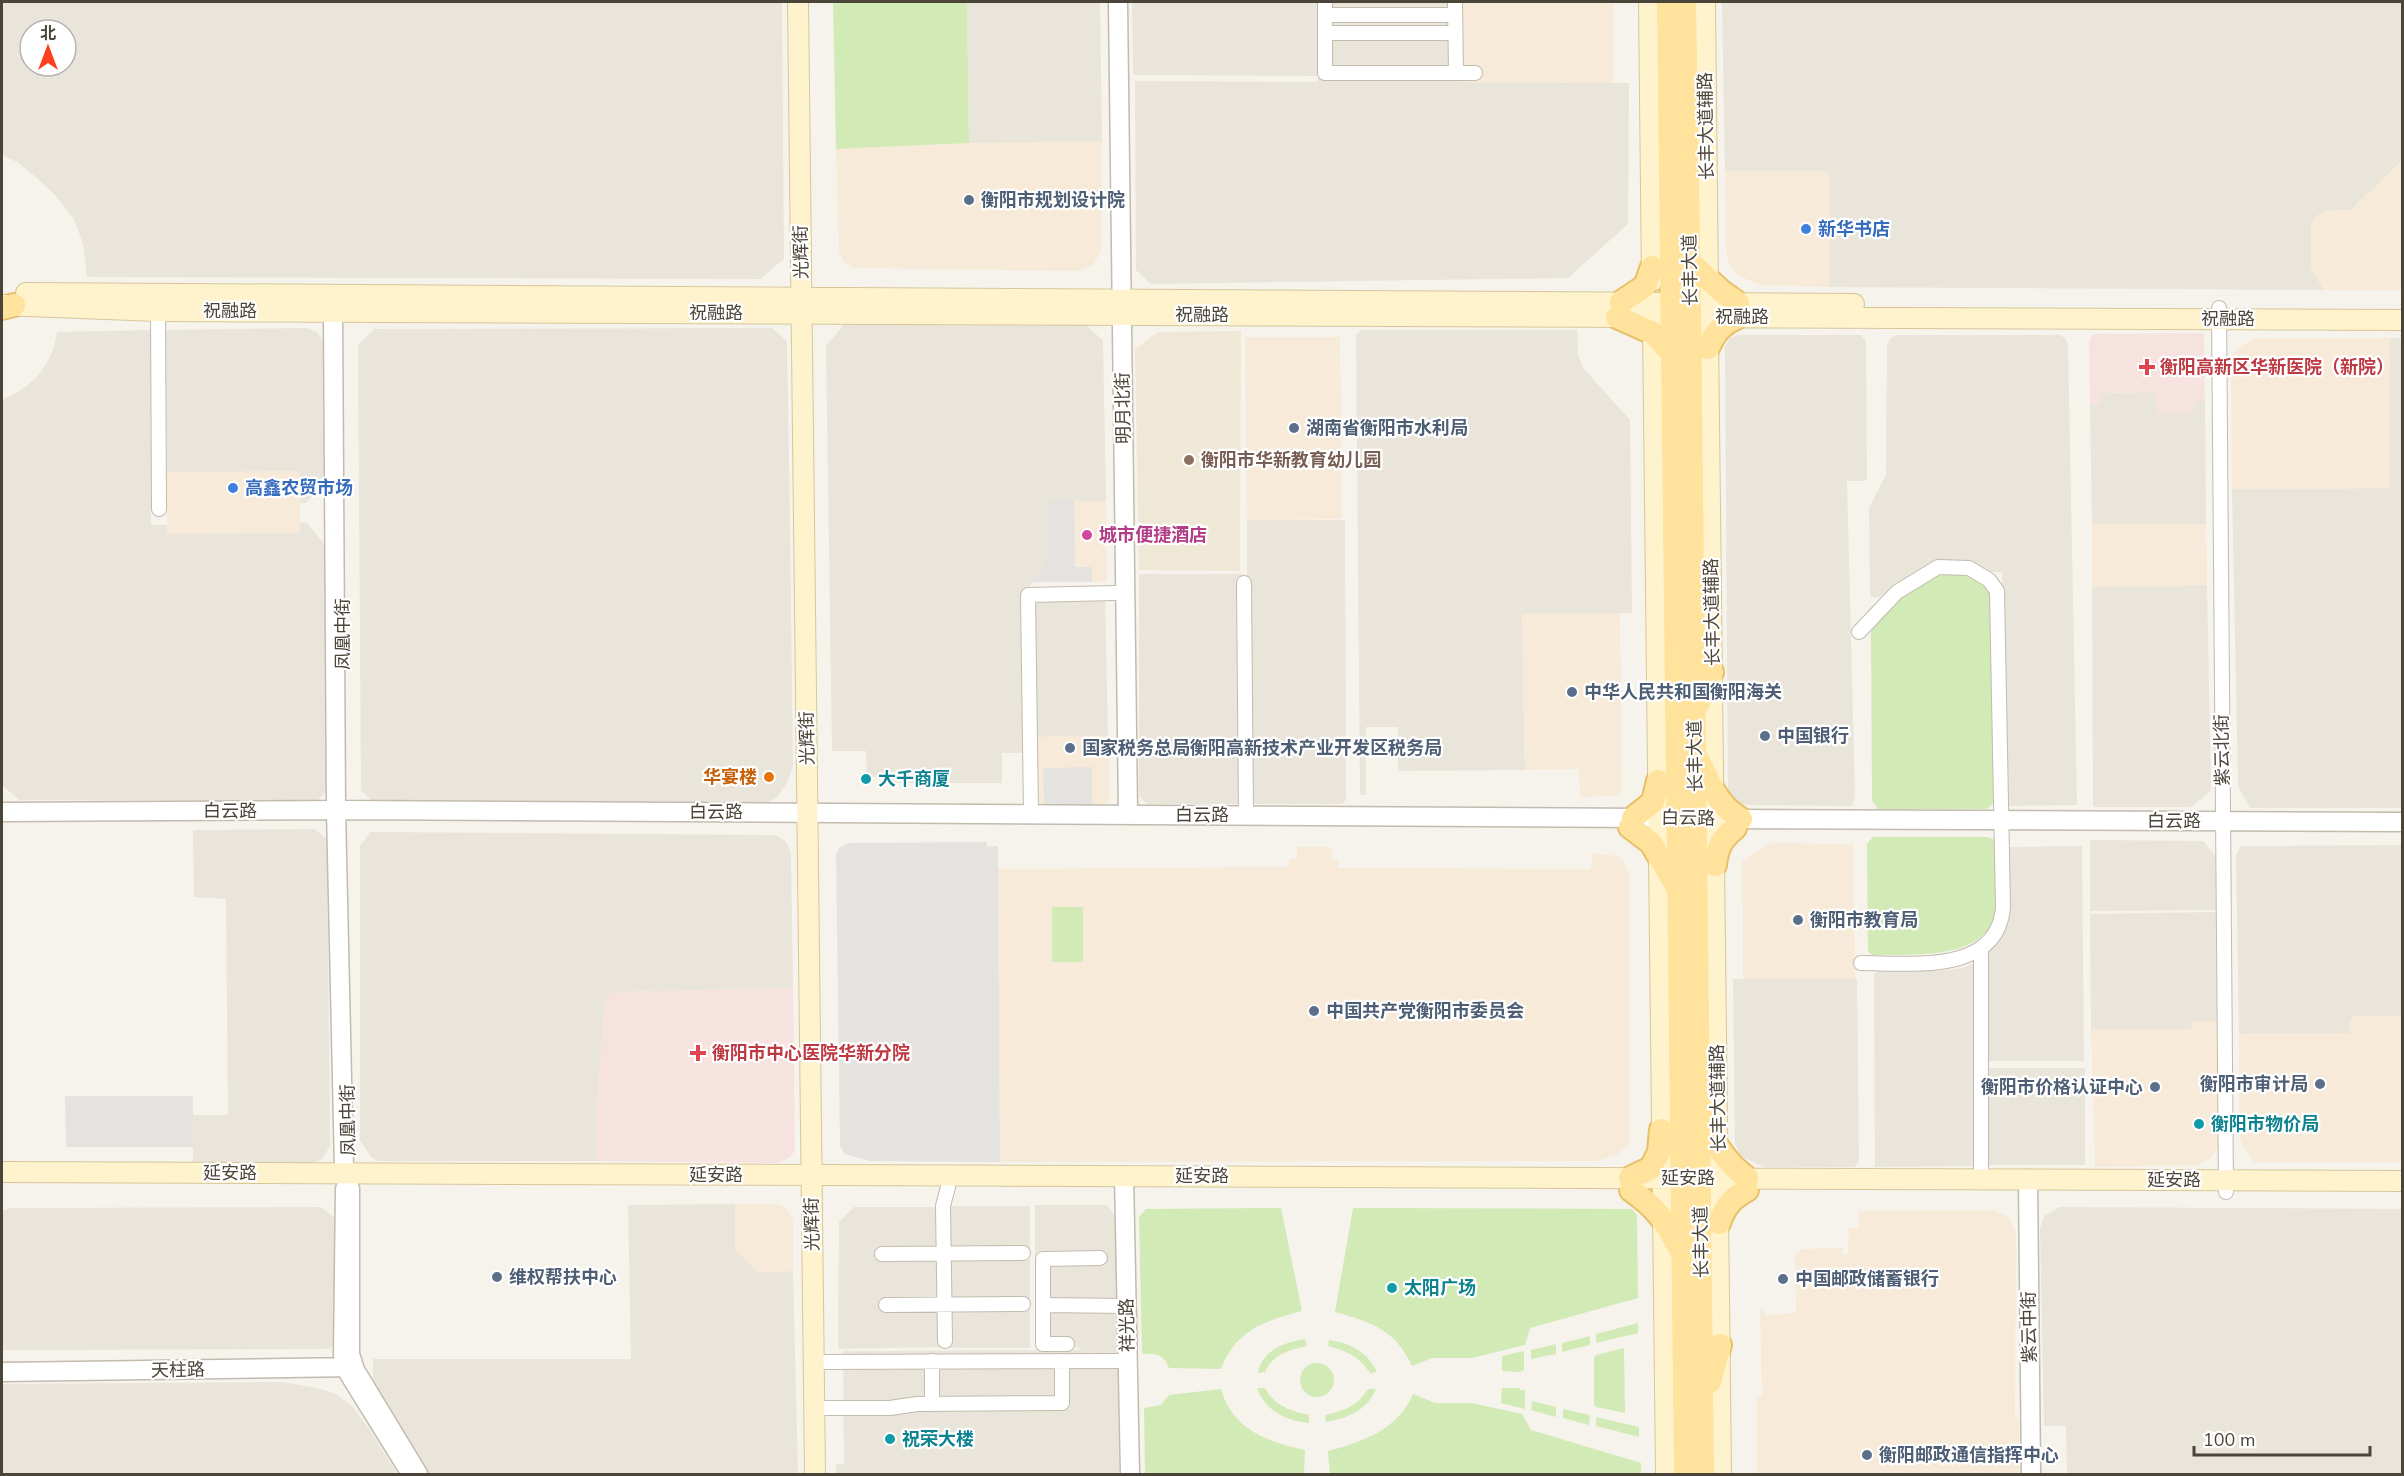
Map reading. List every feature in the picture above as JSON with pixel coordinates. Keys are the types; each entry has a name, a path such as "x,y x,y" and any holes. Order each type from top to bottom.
{"main road":[{"name":"光辉街","path":"798,2 805,305 816,1181 823,1474"},
{"name":"光辉街","path":"805,305 806,2"},
{"name":"长丰大道辅路","path":"1649,2 1652,267 1678,312 1708,348 1714,792"},
{"name":"长丰大道","path":"1668,2 1695,713 1697,823 1699,1114 1682,1254 1705,1375 1684,1474"},
{"name":"长丰大道","path":"1685,2 1689,261 1672,354 1697,823 1677,887 1690,1184 1705,1375 1703,1474"},
{"name":"长丰大道辅路","path":"1705,2 1707,278 1678,312 1658,781 1697,823 1659,854 1661,1130 1690,1184 1719,1223 1720,1345"},
{"path":"1689,261 1738,310 1715,333 1708,348"},
{"path":"1619,309 1645,286 1652,267"},
{"name":"祝融路","path":"5,303 158,311 337,306"},
{"name":"祝融路","path":"5,303 1619,309 1678,312 1738,310 2219,313 2403,310"},
{"path":"1619,309 1678,312"},
{"name":"祝融路","path":"2219,313 2403,320"},
{"path":"1695,713 1712,672"},
{"path":"1695,752 1714,792 1727,811 1697,823"},
{"path":"1658,781 1653,802 1632,822 1659,854 1677,887"},
{"path":"1697,823 1724,837 1717,849 1715,865"},
{"name":"长丰大道辅路","path":"1666,1474 1662,1217 1719,1150 1715,865"},
{"path":"1699,1114 1719,1150 1747,1184 1724,1207 1719,1223"},
{"path":"1661,1130 1659,1152 1651,1168 1630,1184 1662,1217 1682,1254"},
{"name":"延安路","path":"2,1172 347,1179"},
{"name":"延安路","path":"2,1183 347,1179 2028,1185 2226,1186 2403,1192"},
{"name":"延安路","path":"1747,1184 1981,1179 2028,1185"},
{"name":"光辉街","path":"815,1474 816,1181"},
{"name":"延安路","path":"816,1181 948,1187 1124,1182"},
{"name":"延安路","path":"2226,1186 2403,1181"},
{"path":"1720,1345 1705,1375 1721,1474"}],"street":[{"name":"明月北街","path":"1113,2 1123,814"},
{"name":"明月北街","path":"1118,2 1116,593 1123,814"},
{"path":"1456,73 1455,8 1325,8 1324,73 1456,73 1475,73"},
{"path":"1325,33 1455,33"},
{"name":"凤凰中街","path":"337,306 341,815 347,1179 350,1189 350,1367 411,1474"},
{"path":"158,311 159,509"},
{"name":"紫云北街","path":"2219,313 2226,1186"},
{"path":"1859,632 1897,592 1938,567 1969,568 1989,580 1997,591 2002,824 2002,919 1999,929 1981,950 1959,959 1937,962 1861,963"},
{"path":"1244,583 1246,815"},
{"path":"1031,814 1028,595 1116,593"},
{"name":"白云路","path":"2,812 1632,822"},
{"name":"白云路","path":"811,817 1123,814 1697,823 2222,825 2403,822"},
{"name":"白云路","path":"2,819 341,815"},
{"name":"白云路","path":"2222,825 2403,831"},
{"path":"1981,950 1981,1179"},
{"name":"祥光路","path":"1124,1182 1130,1474"},
{"name":"紫云中街","path":"2028,1185 2031,1474"},
{"path":"945,1341 943,1206 948,1187"},
{"path":"882,1254 1023,1253"},
{"path":"1067,1344 1042,1344 1042,1259 1100,1258"},
{"path":"886,1305 1023,1304"},
{"path":"1042,1305 1126,1306"},
{"path":"932,1361 932,1404"},
{"path":"822,1408 1062,1403 1062,1361"},
{"path":"821,1362 1127,1361"},
{"name":"凤凰中街","path":"350,1367 418,1474"},
{"name":"天柱路","path":"2,1372 350,1367"}],"shaded area":[{"path":"2,2 782,2 784,259 760,279 87,277 83,244 74,219 54,194 17,162 2,155"},
{"path":"967,2 1100,2 1102,142 969,143"},
{"path":"1132,2 1460,2 1461,82 1629,83 1628,224 1568,278 1151,284 1136,270 1135,81 1317,82 1318,76 1133,75"},
{"path":"1460,2 1613,2 1613,83 1460,82"},
{"path":"1722,2 2402,2 2402,160 2351,210 2325,211 2311,268 2324,290 1830,287 1830,176 1824,171 1725,171"},
{"name":"衡阳市规划设计院","path":"1102,142 1101,252 1092,266 1077,271 854,268 844,262 839,253 836,149 969,143"},
{"path":"2402,160 2402,290 2324,290 2311,268 2311,223 2316,216 2325,211 2351,210"},
{"path":"1725,171 1824,171 1830,176 1830,287 1762,285 1735,272 1728,263 1726,249"},
{"path":"846,322 1083,323 1103,340 1106,501 1048,501 1048,556 1024,596 1025,753 1002,753 1002,783 893,783 893,777 867,777 866,751 832,751 826,346"},
{"path":"307,328 317,332 323,340 324,486 305,503 167,504 166,330"},
{"path":"772,328 787,341 790,522 793,766 788,781 778,796 769,802 371,800 361,790 358,345 374,329"},
{"path":"151,330 151,525 307,523 325,545 328,789 317,801 19,800 2,785 2,400 21,390 36,378 54,348 57,332"},
{"path":"1362,330 1577,330 1578,355 1583,368 1630,420 1632,613 1522,614 1525,770 1398,771 1398,727 1366,727 1366,795 1360,795 1356,335"},
{"name":"衡阳市华新教育幼儿园","path":"1241,331 1240,571 1139,570 1135,349 1158,332"},
{"name":"衡阳高新区华新医院（新院）","path":"2204,333 2205,401 2196,401 2191,413 2157,413 2156,392 2101,393 2101,403 2090,404 2089,341 2093,334"},
{"path":"1738,335 1861,335 1866,341 1867,478 1865,481 1847,481 1855,796 1852,806 1742,805 1733,799 1728,791 1725,347 1730,338"},
{"path":"1896,335 2059,335 2065,338 2068,345 2077,805 2006,806 2002,572 1987,572 1978,566 1958,560 1936,561 1892,587 1880,597 1870,597 1869,508 1886,475 1887,346 1890,339"},
{"name":"湖南省衡阳市水利局","path":"1245,337 1340,337 1342,519 1247,520"},
{"path":"2254,338 2390,338 2390,488 2232,489 2231,361 2233,352"},
{"path":"2390,338 2402,338 2402,808 2250,808 2238,786 2232,489 2390,488"},
{"path":"2157,392 2191,413 2196,401 2205,401 2206,524 2092,524 2090,404 2100,403 2101,393"},
{"name":"高鑫农贸市场","path":"300,471 300,533 167,534 167,472"},
{"path":"1048,501 1106,501 1107,582 1032,582 1048,556"},
{"path":"1048,501 1074,501 1075,567 1092,567 1092,582 1032,582 1048,556"},
{"path":"1247,520 1345,520 1346,800 1342,804 1248,804 1251,578 1247,578"},
{"path":"2092,524 2206,524 2207,585 2092,587"},
{"path":"1139,574 1241,574 1242,804 1147,804 1139,796"},
{"path":"2207,585 2211,791 2191,807 2093,807 2092,587"},
{"path":"1105,599 1108,736 1035,737 1032,600"},
{"name":"中华人民共和国衡阳海关","path":"1620,613 1622,792 1617,796 1580,797 1579,769 1525,770 1522,614"},
{"path":"1108,736 1110,798 1106,804 1036,804 1035,737"},
{"path":"1092,767 1092,804 1044,804 1043,768"},
{"path":"315,829 327,840 330,1146 322,1159 311,1164 193,1163 193,1115 228,1115 226,899 194,897 193,830"},
{"path":"370,832 778,836 787,843 791,854 793,988 617,992 609,995 605,1002 597,1104 596,1161 378,1161 371,1157 360,1140 360,846"},
{"path":"2090,840 2203,841 2216,856 2216,910 2090,911"},
{"path":"987,842 987,847 998,846 1000,1162 869,1161 845,1154 840,1146 836,854 840,847 849,843"},
{"name":"衡阳市教育局","path":"1771,843 1853,844 1855,979 1743,979 1742,862"},
{"path":"2402,845 2402,1016 2354,1016 2350,1021 2350,1033 2239,1034 2236,855 2241,846"},
{"path":"2082,846 2084,1061 1983,1061 1988,955 2008,921 2009,847"},
{"name":"中国共产党衡阳市委员会","path":"1297,847 1332,847 1331,859 1338,860 1338,868 1591,869 1592,853 1618,856 1624,862 1630,878 1630,1144 1617,1155 1596,1161 1000,1162 998,869 1289,867 1289,859 1297,859"},
{"path":"2216,912 2217,1021 2192,1021 2192,1029 2091,1029 2090,914"},
{"path":"1973,964 1976,971 1976,1166 1875,1167 1874,975 1878,971 1938,971"},
{"path":"1733,979 1857,979 1859,1161 1855,1167 1765,1167 1746,1159 1739,1153 1735,1144"},
{"name":"衡阳市中心医院华新分院","path":"793,988 795,1151 790,1157 778,1163 596,1161 597,1104 605,1002 609,995 617,992"},
{"name":"衡阳市审计局","path":"2354,1016 2402,1016 2402,1162 2254,1162 2243,1147 2239,1133 2239,1034 2350,1033 2350,1021"},
{"name":"衡阳市价格认证中心","path":"2192,1021 2217,1021 2219,1145 2212,1157 2197,1165 2095,1167 2091,1029 2191,1029"},
{"path":"1983,1068 2085,1068 2085,1165 1983,1165"},
{"path":"65,1096 193,1096 193,1147 66,1147"},
{"path":"735,1204 735,1250 759,1272 793,1271 798,1474 427,1474 373,1382 373,1359 631,1359 628,1205"},
{"path":"735,1204 778,1204 787,1209 793,1219 793,1271 759,1272 735,1250"},
{"path":"1035,1205 1107,1205 1116,1218 1119,1474 836,1474 836,1464 844,1464 843,1351 1080,1350 1079,1347 1035,1347"},
{"path":"947,1206 1030,1206 1030,1348 948,1348"},
{"path":"321,1207 335,1218 336,1344 329,1349 2,1350 2,1211 9,1208"},
{"path":"854,1207 943,1207 943,1347 838,1349 839,1222"},
{"path":"2060,1207 2402,1209 2402,1474 2067,1474 2066,1426 2044,1426 2040,1229 2044,1216"},
{"path":"1994,1210 2010,1218 2016,1233 2015,1417 2019,1418 2020,1474 1757,1474 1757,1398 1762,1396 1760,1308 1767,1315 1796,1313 1795,1256 1802,1249 1842,1248 1843,1254 1848,1254 1849,1228 1859,1228 1859,1211"},
{"path":"281,1382 318,1388 336,1394 353,1407 397,1474 2,1474 2,1384"}],"green space":[{"path":"833,2 967,2 969,143 836,149"},
{"path":"1940,573 1975,579 1991,594 1994,803 1986,809 1878,809 1872,801 1871,632 1892,605"},
{"path":"1873,837 1987,837 1995,840 1996,907 1991,925 1980,938 1965,946 1947,951 1928,954 1872,955 1868,951 1867,844"},
{"path":"1052,907 1083,907 1083,962 1052,962"},
{"path":"1281,1208 1302,1311 1264,1323 1243,1336 1227,1356 1221,1369 1169,1368 1159,1355 1142,1354 1139,1217 1146,1209"},
{"path":"1353,1208 1632,1209 1637,1215 1638,1298 1530,1328 1525,1345 1472,1358 1432,1358 1412,1366 1398,1343 1390,1335 1360,1319 1335,1312"},
{"path":"1638,1323 1638,1333 1596,1343 1596,1334"},
{"path":"1590,1336 1590,1345 1562,1352 1562,1343"},
{"path":"1305,1339 1307,1346 1282,1354 1272,1361 1265,1372 1258,1373 1260,1365 1269,1353 1282,1345"},
{"path":"1329,1340 1344,1343 1358,1350 1369,1359 1377,1372 1370,1373 1352,1355 1328,1346"},
{"path":"1556,1344 1556,1354 1531,1359 1531,1350"},
{"path":"1624,1348 1625,1413 1596,1407 1594,1405 1594,1357"},
{"path":"1524,1351 1524,1370 1520,1372 1502,1371 1502,1356"},
{"path":"1317,1363 1329,1368 1334,1380 1329,1392 1317,1397 1305,1392 1300,1380 1305,1368"},
{"path":"1257,1388 1265,1388 1273,1399 1284,1407 1309,1415 1309,1423 1292,1420 1271,1409"},
{"path":"1502,1388 1525,1390 1525,1409 1501,1403"},
{"path":"1221,1389 1233,1414 1253,1432 1277,1443 1305,1450 1304,1474 1145,1474 1144,1408 1161,1405 1169,1395"},
{"path":"1368,1389 1376,1389 1362,1408 1349,1416 1326,1422 1325,1415 1350,1407 1360,1400"},
{"path":"1413,1394 1435,1403 1472,1403 1522,1414 1531,1430 1641,1463 1641,1474 1330,1474 1328,1451 1378,1433 1398,1417"},
{"path":"1532,1401 1556,1407 1556,1417 1531,1410"},
{"path":"1563,1409 1590,1415 1589,1425 1563,1418"},
{"path":"1596,1417 1639,1427 1639,1437 1596,1426"}],"place":[{"name":"衡阳市规划设计院","path":"969,200"},
{"name":"新华书店","path":"1806,229"},
{"name":"衡阳高新区华新医院（新院）","path":"2147,367"},
{"name":"湖南省衡阳市水利局","path":"1294,428"},
{"name":"衡阳市华新教育幼儿园","path":"1189,460"},
{"name":"高鑫农贸市场","path":"233,488"},
{"name":"城市便捷酒店","path":"1087,535"},
{"name":"中华人民共和国衡阳海关","path":"1572,692"},
{"name":"中国银行","path":"1765,736"},
{"name":"国家税务总局衡阳高新技术产业开发区税务局","path":"1070,748"},
{"name":"华宴楼","path":"769,777"},
{"name":"大千商厦","path":"866,779"},
{"name":"衡阳市教育局","path":"1798,920"},
{"name":"中国共产党衡阳市委员会","path":"1314,1011"},
{"name":"衡阳市中心医院华新分院","path":"698,1053"},
{"name":"衡阳市审计局","path":"2320,1084"},
{"name":"衡阳市价格认证中心","path":"2155,1087"},
{"name":"衡阳市物价局","path":"2199,1124"},
{"name":"维权帮扶中心","path":"497,1277"},
{"name":"中国邮政储蓄银行","path":"1783,1279"},
{"name":"太阳广场","path":"1392,1288"},
{"name":"祝荣大楼","path":"890,1439"},
{"name":"衡阳邮政通信指挥中心","path":"1867,1455"}]}
